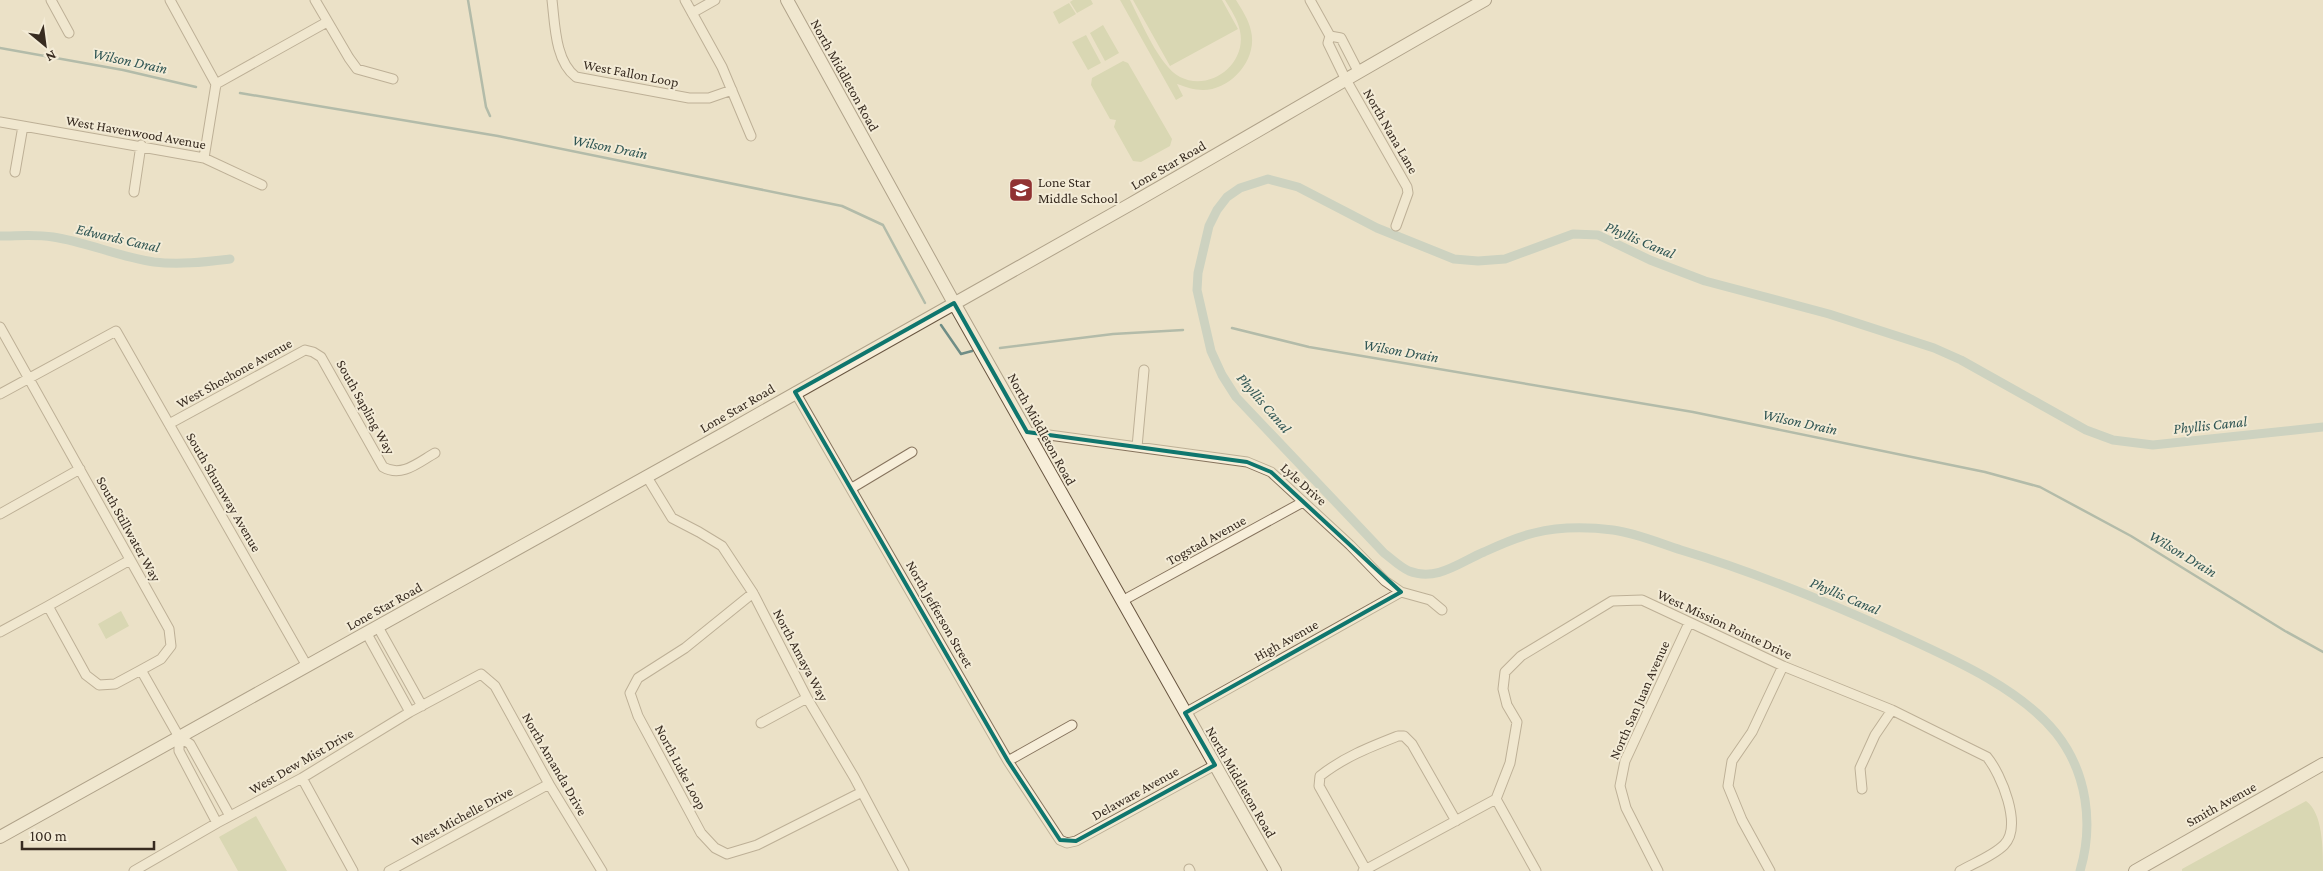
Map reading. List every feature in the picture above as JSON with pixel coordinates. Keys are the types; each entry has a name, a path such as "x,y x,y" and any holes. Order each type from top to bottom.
{"main road":[{"name":"North Middleton Road","path":"786,0 954,303 1275,871"},
{"name":"Lone Star Road","path":"0,837 647,477 1133,203 1345,78 1485,0"},
{"name":"Smith Avenue","path":"2135,871 2323,764"}],"street":[{"path":"51,0 69,33"},
{"path":"170,0 216,84 204,158"},
{"path":"315,0 357,69 393,79"},
{"name":"West Fallon Loop","path":"552,0 560,56 567,71 576,77 689,98 709,98 732,90"},
{"path":"685,0 722,67 751,136"},
{"path":"692,13 715,0"},
{"path":"1310,0 1330,36 1341,38 1358,71"},
{"path":"216,84 327,22"},
{"name":"North Nana Lane","path":"1330,36 1328,43 1345,78 1407,187 1408,192 1396,226"},
{"name":"West Havenwood Avenue","path":"0,122 204,158 262,185"},
{"path":"15,172 22,126"},
{"path":"134,192 141,146"},
{"name":"South Stillwater Way","path":"0,327 169,629 170,646 161,659 116,684 99,685 86,675 48,606"},
{"name":"South Shumway Avenue","path":"29,378 116,331 307,666"},
{"name":"West Shoshone Avenue","path":"169,424 305,350 313,352"},
{"name":"South Sapling Way","path":"313,352 321,357 383,467 396,473 436,453"},
{"path":"1137,447 1144,370"},
{"path":"0,394 29,378"},
{"name":"North Jefferson Street","path":"795,392 1008,761 1060,840 1067,843"},
{"name":"Lyle Drive","path":"1027,432 1247,462 1271,472 1350,545 1385,581 1400,592 1430,600 1442,610"},
{"path":"852,488 912,452"},
{"path":"0,514 80,470"},
{"name":"North Amaya Way","path":"647,477 672,518 722,546 753,593 807,698 862,792 904,871"},
{"name":"Togstad Avenue","path":"1122,602 1302,502"},
{"path":"0,632 130,560"},
{"name":"High Avenue","path":"1185,713 1400,592"},
{"name":"North Luke Loop","path":"753,593 684,648 638,678 630,693 638,716 701,833 715,848 727,854 757,844 862,792"},
{"name":"West Mission Pointe Drive","path":"1496,799 1510,763 1517,722 1507,705 1503,689 1505,672 1521,656 1612,601 1642,600 1782,666 1892,710 1987,757 1996,769 2003,784 2011,825 2009,837 1998,850 1960,871"},
{"name":"North San Juan Avenue","path":"1658,871 1626,808 1620,786 1625,762 1688,623"},
{"path":"372,631 422,706"},
{"path":"372,631 410,712"},
{"path":"1770,871 1742,820 1728,786 1732,761 1752,732 1782,666"},
{"path":"141,670 179,737 190,744 230,816"},
{"name":"West Dew Mist Drive","path":"134,871 217,823 302,778 410,712 481,674"},
{"name":"North Amanda Drive","path":"481,674 495,686 549,784 602,871"},
{"path":"761,723 807,698"},
{"path":"1862,789 1860,768 1875,735 1892,710"},
{"path":"1008,761 1072,725"},
{"path":"1456,821 1412,744 1404,736 1398,736 1362,750 1336,763 1320,776 1319,786 1364,870 1456,821 1496,799 1536,871"},
{"path":"179,737 179,751 217,823"},
{"name":"Delaware Avenue","path":"1067,843 1076,840 1215,765"},
{"path":"302,778 353,871"},
{"name":"West Michelle Drive","path":"389,871 549,784"}],"highlighted area":[{"path":"954,303 1027,432 1247,462 1271,472 1401,592 1185,713 1215,765 1076,841 1060,840 1008,761 795,392"}],"green space":[{"path":"1073,0 1091,0 1093,4 1077,13 1070,2"},
{"path":"1120,0 1130,0 1151,42 1172,71 1180,77 1191,81 1203,81 1214,78 1224,72 1238,54 1241,43 1240,31 1236,19 1225,0 1236,0 1247,19 1251,31 1252,42 1246,62 1232,79 1213,89 1203,90 1177,84 1183,96 1176,100"},
{"path":"1133,0 1222,0 1238,29 1170,66"},
{"path":"1069,3 1076,14 1059,24 1053,12"},
{"path":"1103,25 1119,53 1105,61 1090,33"},
{"path":"1086,35 1101,63 1088,70 1072,42"},
{"path":"1123,61 1128,63 1172,139 1170,146 1141,162 1133,161 1114,127 1116,120 1110,119 1091,85 1092,78"},
{"path":"121,611 129,626 106,639 98,624"},
{"path":"2306,801 2312,807 2319,823 2323,871 2182,871 2182,869"},
{"path":"256,816 287,871 238,871 219,837"}],"waterway":[{"path":"468,0 486,107 490,116"},
{"name":"Wilson Drain","path":"0,48 123,70 196,87"},
{"name":"Wilson Drain","path":"240,93 498,136 842,206 883,225 925,303"},
{"name":"Phyllis Canal","path":"2080,871 2087,835 2085,799 2075,764 2067,748 2056,733 2041,716 2003,687 1960,663 1896,633 1763,577 1647,538 1613,530 1573,528 1534,533 1502,544 1448,569 1429,574 1409,571 1396,563 1384,553 1236,397 1222,375 1211,351 1197,290 1198,273 1209,226 1217,210 1227,197 1240,188 1268,179 1298,187 1377,228 1454,259 1478,261 1505,259 1573,234 1598,235 1650,260 1705,281 1829,314 1934,348 1961,360 2086,430 2113,440 2153,445 2323,427"},
{"name":"Edwards Canal","path":"0,236 33,235 53,237 78,242 128,257 163,263 230,259"},
{"name":"Wilson Drain","path":"941,325 961,354 972,351"},
{"name":"Wilson Drain","path":"1232,328 1309,347 1693,412 1985,472 2040,487 2131,536 2285,631 2323,652"},
{"name":"Wilson Drain","path":"1000,348 1113,334 1183,330"}],"place":[{"name":"Lone Star Middle School","path":"1021,190"}]}
